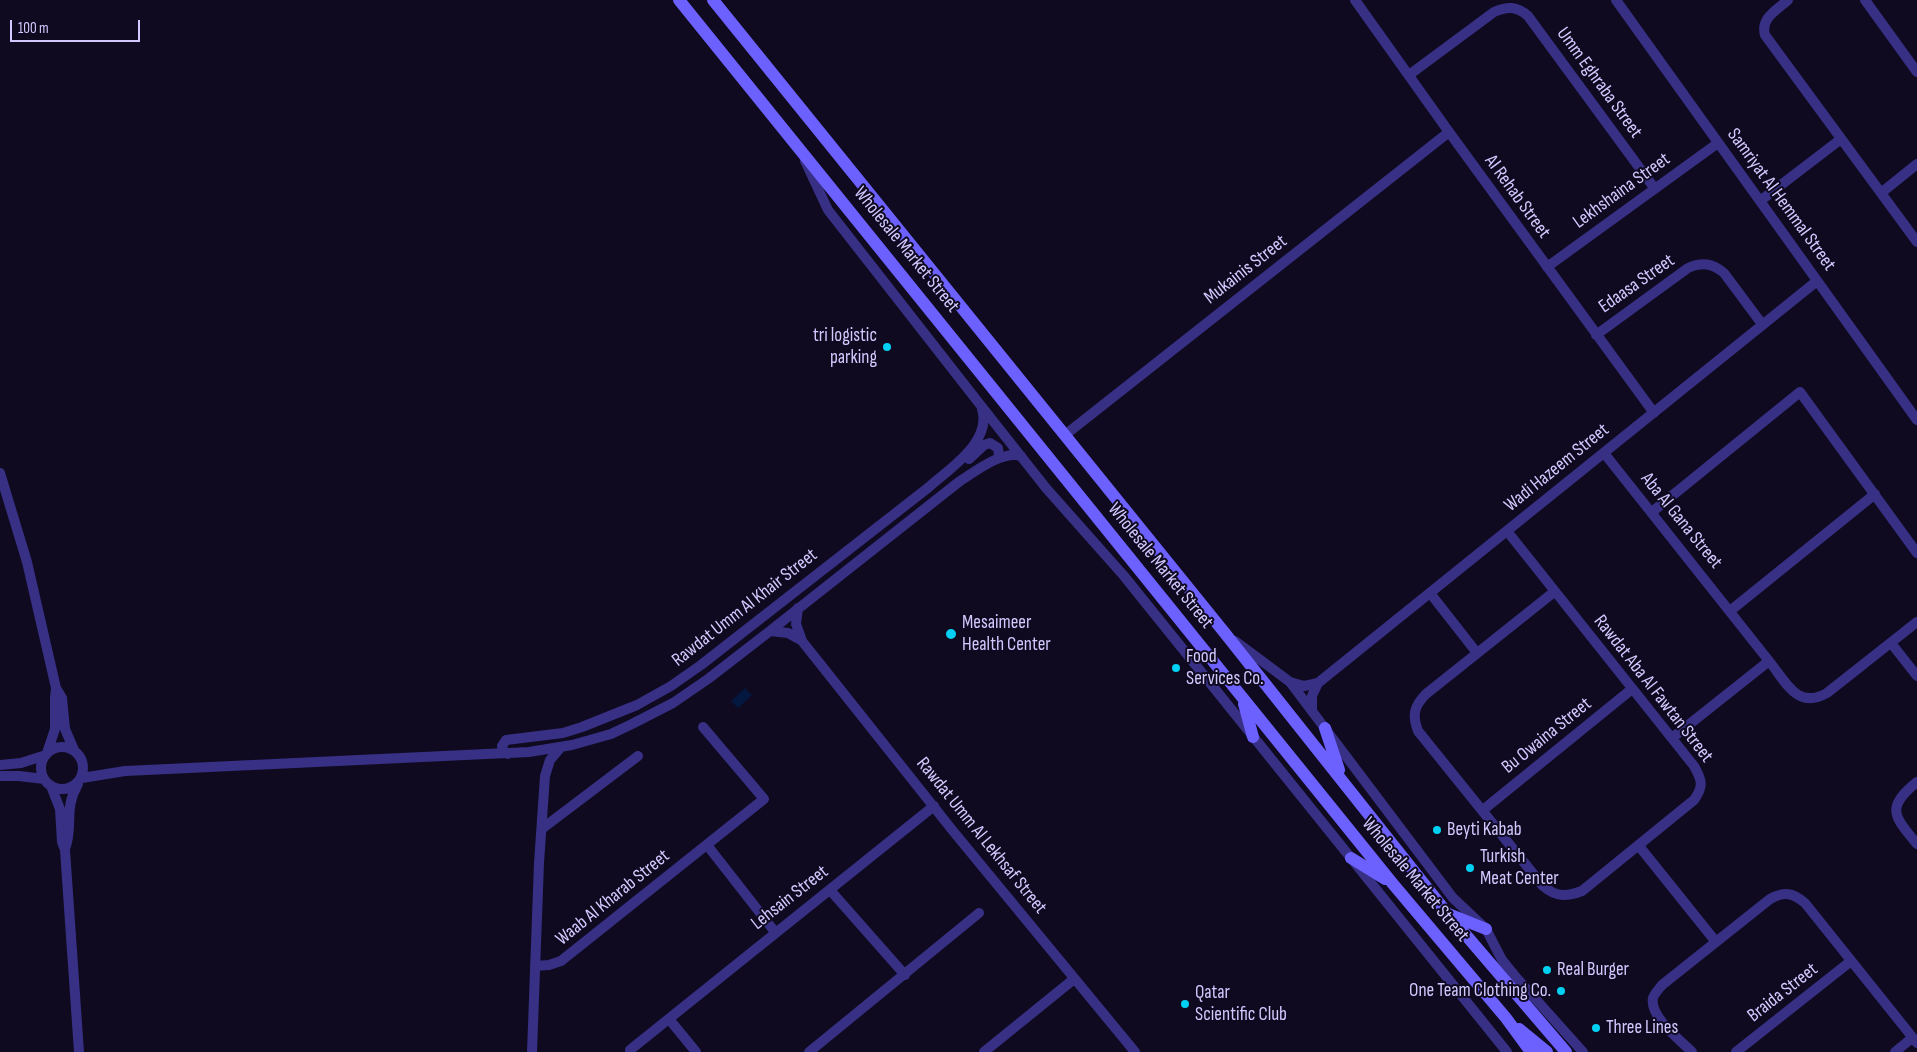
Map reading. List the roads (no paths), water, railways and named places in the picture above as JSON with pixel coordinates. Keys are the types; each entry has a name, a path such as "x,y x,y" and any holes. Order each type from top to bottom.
{"main road":[{"name":"Wholesale Market Street","path":"679,0 1393,884 1506,1018 1531,1052"},
{"name":"Wholesale Market Street","path":"713,0 1341,777 1448,913 1566,1052"},
{"path":"1244,699 1253,737"},
{"path":"1325,728 1341,777"},
{"path":"1351,858 1393,884"},
{"path":"1448,913 1486,929"},
{"path":"1506,1018 1547,1052"}],"street":[{"name":"Al Rehab Street","path":"1355,0 1546,267 1654,413"},
{"path":"1788,0 1768,17 1764,29 1765,35 1917,242"},
{"path":"1865,0 1917,72"},
{"name":"Samriyat Al Hemmal Street","path":"1618,1 1917,420"},
{"name":"Umm Eghraba Street","path":"1409,75 1494,12 1502,8 1521,10 1528,16 1655,189"},
{"name":"Mukainis Street","path":"1065,435 1449,132"},
{"path":"1760,201 1840,139"},
{"name":"Lekhshaina Street","path":"1546,267 1718,143"},
{"name":"Wholesale Market Street","path":"800,148 828,210 982,407 1046,488 1124,576 1507,1052"},
{"path":"1881,193 1917,164"},
{"name":"Edaasa Street","path":"1596,335 1688,268 1706,264 1715,266 1724,273 1762,324"},
{"name":"Wadi Hazeem Street","path":"1318,682 1817,281"},
{"path":"1652,512 1800,392 1917,553"},
{"name":"Rawdat Umm Al Khair Street","path":"982,407 984,423 979,438 942,475 701,665 671,686 637,705 582,727 563,732 506,740 502,746 503,751 508,754 561,747 611,734 653,714 693,690 948,490 999,457"},
{"path":"942,475 961,466 987,444 993,444 998,448 999,457 1009,454 1021,456"},
{"name":"Aba Al Gana Street","path":"1604,453 1795,693 1809,700 1818,698 1891,643"},
{"path":"0,473 27,562 56,688 55,729 41,769 58,802 62,842 65,850 79,1052"},
{"path":"1730,611 1875,494"},
{"name":"Rawdat Aba Al Fawtan Street","path":"1507,531 1694,766 1702,784 1700,792 1694,800 1582,891 1560,896 1543,886 1418,730 1414,720 1414,711 1418,702 1477,652 1554,592"},
{"path":"1430,593 1477,652"},
{"name":"Rawdat Umm Al Lekhsaf Street","path":"798,608 796,624 802,641"},
{"path":"1917,622 1891,643 1917,676"},
{"name":"Rawdat Umm Al Lekhsaf Street","path":"770,631 788,632 802,641 1135,1052"},
{"name":"Wholesale Market Street","path":"1224,632 1290,682 1454,898 1486,929 1502,960 1583,1052"},
{"path":"1672,738 1769,661"},
{"path":"1290,682 1304,686 1318,682"},
{"path":"1312,711 1312,696 1318,682"},
{"path":"56,688 61,695 65,729 74,750 83,762 80,780 69,806 69,836 65,850"},
{"name":"Bu Owaina Street","path":"1483,810 1632,689"},
{"name":"Waab Al Kharab Street","path":"535,966 549,966 561,962 764,799 703,727"},
{"path":"0,765 21,763 60,747 74,750"},
{"path":"532,1052 545,776 550,760 561,747"},
{"path":"528,752 540,760 545,776"},
{"path":"0,776 19,776 66,790 80,780 125,771 508,754"},
{"path":"542,828 638,756"},
{"path":"1917,782 1902,794 1897,801 1896,809 1897,818 1917,844"},
{"name":"Lehsain Street","path":"630,1050 934,806"},
{"path":"707,845 775,932"},
{"path":"1639,846 1716,942"},
{"path":"830,890 904,975"},
{"path":"1692,1052 1657,1017 1653,1008 1653,999 1662,985 1770,899 1780,894 1790,893 1806,903 1915,1041 1895,1052"},
{"path":"809,1052 979,913"},
{"name":"Braida Street","path":"1736,1052 1851,961"},
{"path":"984,1052 1074,979"},
{"path":"670,1019 696,1052"}],"water":[{"path":"745,688 752,695 738,708 731,701"}],"place":[{"name":"tri logistic parking","path":"887,347"},
{"name":"Mesaimeer Health Center","path":"951,634"},
{"name":"Food Services Co.","path":"1176,668"},
{"name":"Beyti Kabab","path":"1437,830"},
{"name":"Turkish Meat Center","path":"1470,868"},
{"name":"Real Burger","path":"1547,970"},
{"name":"One Team Clothing Co.","path":"1561,991"},
{"name":"Qatar Scientific Club","path":"1185,1004"},
{"name":"Three Lines","path":"1596,1028"}]}
